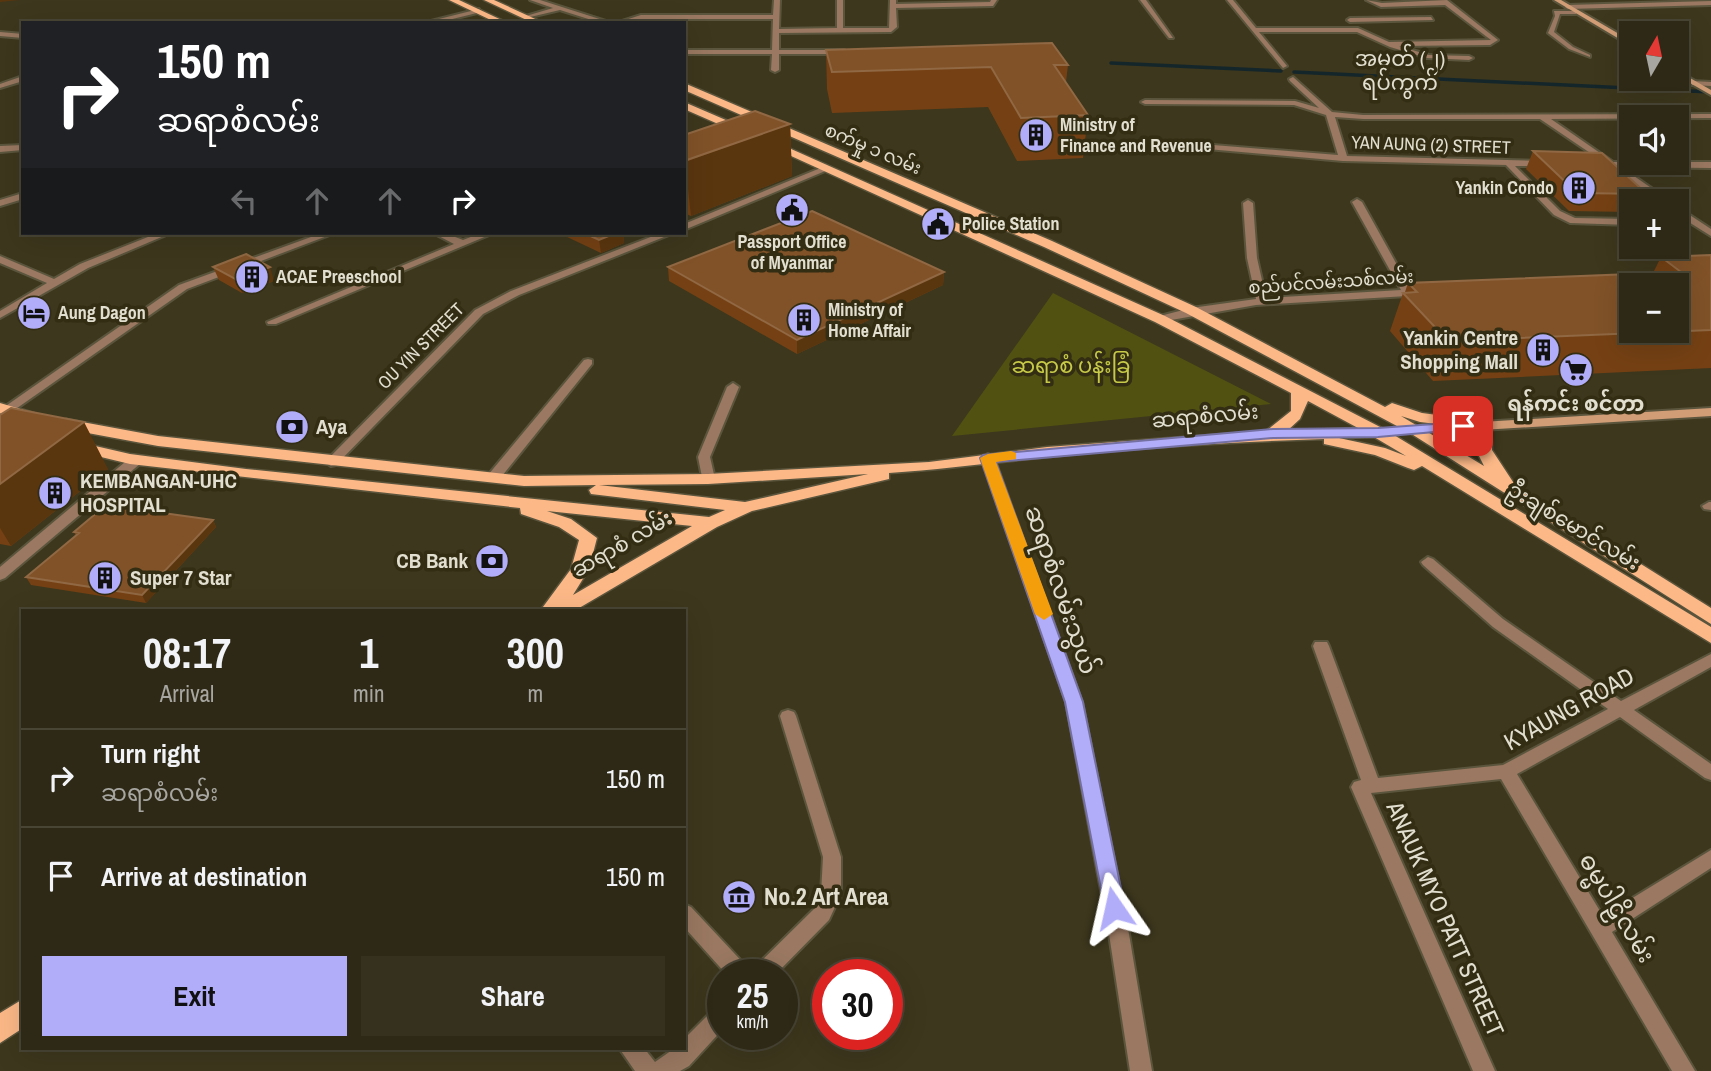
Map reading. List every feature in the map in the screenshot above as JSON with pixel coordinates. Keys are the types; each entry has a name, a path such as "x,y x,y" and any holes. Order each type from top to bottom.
{"main road":[{"path":"453,0 500,21"},
{"path":"488,0 536,21"},
{"path":"1557,0 1619,37"},
{"path":"493,18 517,12"},
{"path":"1689,80 1710,90"},
{"name":"စက်မှု ၁ လမ်း","path":"686,87 1048,244 1191,310"},
{"path":"686,106 751,135"},
{"path":"717,119 740,111"},
{"name":"စက်မှု ၁ လမ်း","path":"763,140 1160,318"},
{"path":"798,155 821,147"},
{"path":"1191,310 1416,430"},
{"path":"1160,318 1378,432"},
{"path":"1324,380 1380,404 1420,417 1486,425 1482,441 1484,454 1521,500"},
{"path":"1273,433 1296,416 1301,400 1298,391"},
{"path":"3,412 158,441 747,507"},
{"name":"ဆရာစံလမ်း","path":"711,523 747,507 927,466 988,458 1273,433 1378,432 1711,412"},
{"name":"ဦးချစ်မောင်လမ်း","path":"1416,430 1521,500 1711,617"},
{"name":"ဦးချစ်မောင်လမ်း","path":"1378,432 1711,636"},
{"path":"1273,433 1380,451 1505,510"},
{"path":"136,460 158,441"},
{"path":"65,444 136,460 711,523"},
{"path":"357,485 373,466"},
{"path":"524,481 708,479 927,466"},
{"path":"498,499 565,523 588,538 588,555 575,580 551,609"},
{"name":"ဆရာစံ လမ်း","path":"562,609 711,523"},
{"path":"0,1030 21,1013"}],"street":[{"path":"533,0 603,21"},
{"path":"775,70 777,0"},
{"path":"840,0 840,31"},
{"path":"775,31 891,30 894,3 993,4 994,0"},
{"path":"1143,0 1171,37"},
{"path":"1230,0 1283,66"},
{"path":"1368,0 1381,5 1446,2 1494,40 1490,43 1388,44"},
{"path":"1568,7 1711,3"},
{"path":"528,17 561,8"},
{"path":"1341,10 1358,30"},
{"path":"435,21 479,11"},
{"path":"1576,12 1556,12 1558,16 1550,32 1571,48 1588,56"},
{"path":"626,21 641,17 775,17"},
{"path":"1350,20 1432,19"},
{"path":"1256,30 1358,30 1413,55 1469,58"},
{"path":"0,34 21,36"},
{"path":"686,52 855,52"},
{"path":"0,86 21,79"},
{"path":"1293,79 1330,114 1343,158"},
{"path":"1145,102 1295,103 1330,114 1363,117 1711,116"},
{"path":"1542,116 1648,189"},
{"name":"YAN AUNG (2) STREET","path":"1151,142 1343,158 1560,164"},
{"path":"0,149 21,147"},
{"path":"1508,163 1557,213 1573,221 1619,222"},
{"path":"1587,164 1711,164"},
{"path":"686,226 826,169"},
{"path":"0,203 21,197"},
{"path":"1357,202 1408,294"},
{"path":"1248,203 1252,258 1262,303"},
{"path":"1689,218 1711,233"},
{"path":"1689,222 1711,222"},
{"path":"0,315 52,282 121,248 160,235"},
{"path":"3,412 183,287 325,235"},
{"path":"443,235 463,244"},
{"path":"272,321 484,235"},
{"name":"OU YIN STREET","path":"331,462 479,312 515,293 664,235"},
{"path":"0,259 52,282"},
{"name":"စည်ပင်လမ်းသစ်လမ်း","path":"1160,318 1191,310 1262,303 1434,293"},
{"path":"493,478 588,362"},
{"path":"708,479 704,457 733,387"},
{"name":"ဆရာစံလမ်းသွယ်","path":"988,458 1074,702 1119,934 1141,1071"},
{"path":"0,575 136,460"},
{"path":"1428,562 1498,623 1711,773"},
{"name":"ANAUK MYO PATT STREET","path":"1321,646 1366,787 1484,1071"},
{"name":"KYAUNG ROAD","path":"1366,787 1506,772 1711,660"},
{"path":"777,959 822,914 831,894 832,857 788,716"},
{"name":"ဓမ္မပါဠိလမ်း","path":"1506,772 1684,1071"},
{"path":"1600,929 1711,858"},
{"path":"686,915 726,959"},
{"path":"660,1071 681,1058 707,1031"},
{"path":"632,1050 649,1071"}],"green space":[{"name":"ဆရာစံ ပန်းခြံ","path":"1053,293 1271,404 952,436"}],"building":[{"path":"1052,43 1068,65 1054,65 1088,115 1021,118 991,67 832,72 826,50"},
{"path":"755,111 790,124 686,160 686,134"},
{"path":"1533,151 1602,153 1619,168 1619,175 1626,175 1642,189 1619,189 1619,194 1577,193"},
{"name":"Ministry of Home Affair","path":"812,211 944,272 797,340 668,267"},
{"path":"588,235 611,235 599,240"},
{"path":"246,254 270,267 237,280 213,267"},
{"path":"1711,255 1711,330 1689,331 1689,273 1656,273 1681,272 1664,259 1689,259 1689,256"},
{"path":"1619,274 1619,334 1448,341 1403,293 1417,292 1408,283"},
{"path":"11,408 84,422 0,484 0,415"},
{"path":"106,505 213,520 142,595 26,577 79,533 74,532"}],"waterway":[{"path":"1111,63 1281,71"},
{"path":"1294,72 1711,92"}],"slow traffic":[{"path":"1011,456 988,458 1044,614"}],"place":[{"name":"Ministry of Finance and Revenue","path":"1036,135"},
{"name":"Yankin Condo","path":"1579,188"},
{"name":"Passport Office of Myanmar","path":"792,210"},
{"name":"Police Station","path":"938,224"},
{"name":"ACAE Preeschool","path":"252,277"},
{"name":"Aung Dagon","path":"34,313"},
{"name":"Ministry of Home Affair","path":"804,320"},
{"name":"Yankin Centre Shopping Mall","path":"1543,350"},
{"name":"ရန်ကင်း စင်တာ","path":"1576,370"},
{"name":"Aya","path":"292,427"},
{"name":"KEMBANGAN-UHC HOSPITAL","path":"55,493"},
{"name":"CB Bank","path":"492,561"},
{"name":"Super 7 Star","path":"105,578"},
{"name":"No.2 Art Area","path":"739,897"}],"district":[{"name":"အမှတ် (၂) ရပ်ကွက်","path":"1400,71"}],"route":[{"path":"1114,908 1074,702 988,458 1273,433 1378,432 1463,426"}]}
